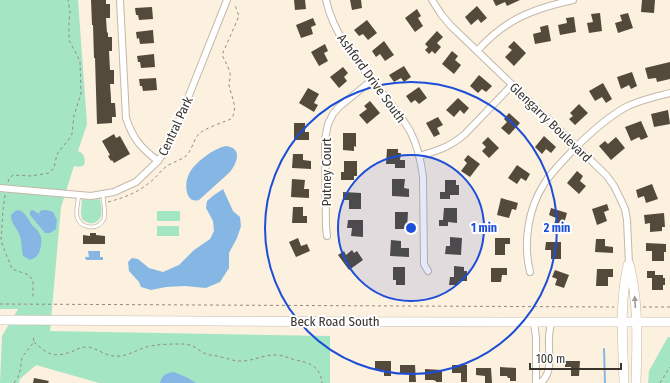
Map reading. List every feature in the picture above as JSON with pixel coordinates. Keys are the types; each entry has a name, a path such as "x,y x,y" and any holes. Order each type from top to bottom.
{"main road":[{"name":"Glengarry Boulevard","path":"629,264 634,293 636,322 636,383"},
{"name":"Glengarry Boulevard","path":"624,383 623,292 629,264"},
{"name":"Beck Road South","path":"0,320 255,320 534,323 670,322"}],"street":[{"path":"120,0 126,118 130,130 138,142 147,153 158,161"},
{"name":"Central Park","path":"0,188 91,196 114,192 136,182 158,161 168,147 227,0"},
{"name":"Ashford Drive South","path":"326,0 337,31 351,52 406,124 414,140 420,156 422,177 424,264 428,271"},
{"name":"Glengarry Boulevard","path":"432,0 450,25 607,176 614,186 625,209 629,264"},
{"path":"477,51 487,39 509,22 523,15 551,5 573,0"},
{"name":"Putney Court","path":"328,236 326,227 325,139 328,124 333,114 339,107 372,80"},
{"path":"420,156 442,149 458,140 512,85"},
{"path":"530,272 528,262 528,236 532,210 544,184 559,164 600,124 621,110 644,100 670,93"},
{"path":"534,323 536,338 536,383"},
{"path":"540,383 547,374 549,366 549,338 551,323"}],"lane":[{"path":"79,195 77,216 81,223 92,228 99,225 106,219 103,194"}],"path":[{"path":"8,184 9,179 13,175 31,176 51,172 54,168 57,154 72,134 74,115 81,94 81,67 70,40 70,11 68,0"},
{"path":"108,202 127,196 141,189 167,166 185,157 200,132 233,117 235,106 229,84 230,76 222,55 239,16 235,5"},
{"path":"6,192 0,241 12,269 29,275 33,281 33,298"},
{"path":"0,304 617,307"},
{"path":"640,306 670,307"},
{"path":"33,336 34,342 44,351 54,355 60,355 87,347 106,354 120,356 156,345 183,344 192,345 205,354 223,357 234,361 280,355 313,365 318,369 322,383"},
{"path":"14,383 20,371 22,357 34,342"},
{"path":"660,383 670,367"}],"green space":[{"path":"0,0 78,0 87,124 78,151 84,156 85,161 84,165 79,167 74,166 61,207 50,331 330,336 330,383 99,383 36,365 20,379 19,383 0,383 2,336 18,309 0,309"},
{"path":"82,199 100,199 102,212 100,219 94,223 91,223 82,219"},
{"path":"157,211 180,211 180,221 157,221"},
{"path":"157,226 179,226 179,236 157,236"},
{"path":"668,337 670,337 670,383 648,383 649,371"}],"water":[{"path":"226,146 231,147 237,153 233,168 199,200 191,199 188,196 186,187 189,174 195,165 210,153"},
{"path":"223,189 233,211 240,217 241,226 237,238 229,253 229,268 220,282 206,288 185,286 166,287 151,290 141,287 139,282 129,271 128,262 132,258 138,259 149,268 163,272 179,265 194,250 210,239 214,231 213,221 206,208 207,201"},
{"path":"19,210 25,214 32,225 39,232 41,237 39,252 36,257 30,260 23,256 20,236 11,218 11,215 15,211"},
{"path":"33,210 39,214 40,211 43,210 53,212 57,220 56,229 50,233 45,233 30,215 30,211"},
{"path":"88,251 100,251 100,257 103,257 103,260 86,260 85,257 89,257"},
{"path":"174,372 196,383 160,383 165,375"}],"building":[{"path":"91,0 106,0 106,4 110,4 110,18 106,18 108,37 112,37 112,51 109,51 110,70 114,70 114,84 110,84 111,103 115,103 116,117 112,117 112,123 97,124"},
{"path":"294,0 305,0 306,9 295,10"},
{"path":"350,0 361,0 362,8 352,10"},
{"path":"493,0 520,0 507,6 505,2 496,6"},
{"path":"642,0 655,0 654,13 641,12"},
{"path":"477,6 487,18 481,23 478,19 471,25 465,17"},
{"path":"152,7 153,19 139,20 138,15 136,15 135,8"},
{"path":"417,9 421,16 418,18 423,26 415,32 405,18"},
{"path":"600,13 602,31 589,33 587,23 593,22 591,14"},
{"path":"628,13 633,28 618,33 615,23 622,21 620,15"},
{"path":"574,17 576,32 560,35 558,25 567,23 566,18"},
{"path":"313,18 316,25 311,27 313,34 301,38 296,25"},
{"path":"367,20 377,33 368,40 363,34 359,36 354,30"},
{"path":"548,25 551,41 535,44 533,34 541,32 540,27"},
{"path":"153,30 154,43 140,44 139,38 137,39 136,32"},
{"path":"437,31 443,37 437,43 441,47 435,54 432,51 429,54 425,50 428,47 425,44"},
{"path":"384,41 394,55 385,61 380,54 376,57 372,51"},
{"path":"514,41 526,53 514,66 505,57 512,50 508,47"},
{"path":"325,44 328,51 324,53 328,61 319,66 311,52"},
{"path":"452,51 458,56 455,60 461,65 454,74 442,64"},
{"path":"154,54 155,67 141,68 137,56"},
{"path":"670,62 670,79 657,82 656,78 648,79 645,68"},
{"path":"404,66 411,77 404,82 401,78 394,82 389,75"},
{"path":"343,67 348,73 344,77 347,81 339,88 330,77"},
{"path":"632,72 637,86 631,89 629,85 621,89 617,77"},
{"path":"479,75 492,86 486,92 482,89 478,93 470,86"},
{"path":"156,78 157,90 143,91 142,86 140,86 139,79"},
{"path":"603,83 612,99 606,103 602,97 595,101 589,91"},
{"path":"419,87 427,98 419,104 415,100 411,103 406,96"},
{"path":"308,88 319,94 314,103 318,105 314,112 299,103"},
{"path":"458,98 469,108 464,114 460,110 454,117 446,110"},
{"path":"370,101 380,113 367,124 359,115 367,109 364,106"},
{"path":"579,104 588,113 575,125 569,119 573,116 570,113"},
{"path":"668,110 670,124 654,127 651,114"},
{"path":"509,113 520,123 509,135 501,128 507,122 504,119"},
{"path":"438,117 443,125 437,128 440,134 434,137 426,123"},
{"path":"641,121 648,137 641,140 639,137 631,141 625,127"},
{"path":"294,123 305,123 305,132 309,132 309,140 294,140"},
{"path":"343,133 356,133 356,147 354,146 354,151 343,150"},
{"path":"114,134 116,138 120,136 130,154 114,163 108,156 110,155 102,141"},
{"path":"544,136 556,147 551,153 546,149 542,154 535,147"},
{"path":"488,137 499,148 489,158 482,151 486,147 482,143"},
{"path":"616,137 625,148 611,160 599,146 605,141 608,144"},
{"path":"387,149 398,149 398,153 401,153 400,160 405,160 405,168 395,168 395,164 386,164"},
{"path":"293,154 303,154 303,160 311,161 311,169 292,168"},
{"path":"468,155 480,164 470,177 461,171 467,163 464,160"},
{"path":"344,161 357,161 357,176 354,176 354,180 341,180 341,172 344,172"},
{"path":"517,165 530,174 526,181 521,178 517,184 508,178"},
{"path":"577,171 583,176 580,181 586,186 579,194 567,183"},
{"path":"292,179 305,180 304,189 309,189 309,198 291,197"},
{"path":"392,179 405,179 404,188 409,189 409,197 392,196"},
{"path":"445,180 456,180 456,185 459,185 459,195 450,195 450,199 440,199 440,192 445,192"},
{"path":"652,184 658,199 646,203 644,196 638,198 636,190"},
{"path":"343,192 361,193 361,209 349,209 349,200 343,200"},
{"path":"501,198 518,203 516,210 512,209 509,218 497,215"},
{"path":"607,204 609,210 604,212 607,221 597,225 592,209"},
{"path":"293,207 303,207 303,216 307,216 307,223 292,223"},
{"path":"444,208 457,208 457,223 448,222 448,226 439,226 439,220 443,220"},
{"path":"551,208 567,213 563,227 554,224 556,218 549,215"},
{"path":"395,212 408,212 407,229 395,229"},
{"path":"664,213 665,227 662,227 662,231 650,232 650,223 645,224 644,215"},
{"path":"348,220 363,220 363,237 351,236 352,228 347,228"},
{"path":"90,233 105,236 105,244 83,244 83,235 90,236"},
{"path":"450,237 462,238 461,255 445,254 446,246 450,246"},
{"path":"298,238 301,246 307,244 310,251 296,257 289,242"},
{"path":"495,238 510,238 510,244 505,244 505,255 495,255"},
{"path":"596,239 605,239 605,246 613,247 613,253 595,252"},
{"path":"391,240 401,241 401,248 409,248 409,257 390,256"},
{"path":"546,242 561,242 561,259 551,259 551,250 545,250"},
{"path":"646,243 666,244 664,261 652,261 652,251 646,251"},
{"path":"352,250 354,253 357,251 363,260 349,270 338,255 344,251 346,255"},
{"path":"454,266 464,267 464,271 467,271 467,281 459,281 458,285 449,285 450,277 454,277"},
{"path":"393,267 405,267 405,285 396,285 396,280 393,280"},
{"path":"491,268 507,268 507,275 502,275 501,282 491,282"},
{"path":"597,269 613,269 613,277 608,277 608,286 596,286"},
{"path":"555,270 569,275 564,288 555,285 557,279 552,277"},
{"path":"647,271 655,271 655,275 663,275 663,278 665,278 665,285 663,285 663,290 652,290 652,278 647,278"},
{"path":"375,361 391,361 391,376 384,376 384,370 375,370"},
{"path":"565,361 580,361 579,376 571,376 571,367 565,367"},
{"path":"400,365 415,365 416,382 409,382 409,373 400,373"},
{"path":"452,365 467,365 467,382 461,382 461,373 452,373"},
{"path":"500,367 516,368 516,381 510,381 510,378 507,376 500,376"},
{"path":"476,368 491,368 492,383 485,383 485,376 476,375"},
{"path":"425,369 442,370 442,382 425,380"},
{"path":"34,378 49,381 48,383 33,383"}],"waterway":[{"path":"604,349 605,383"}]}
